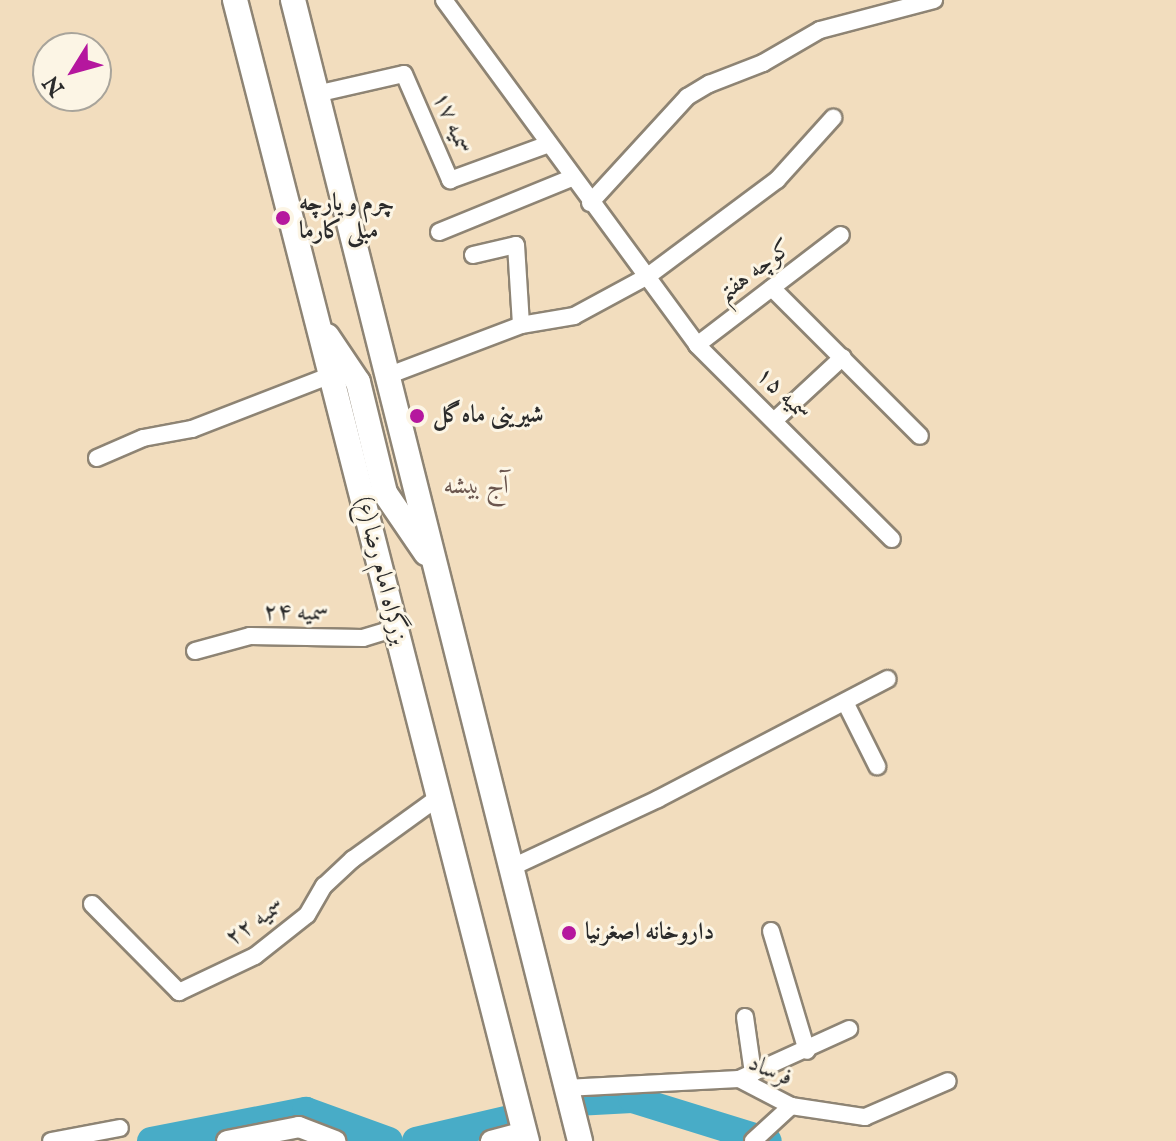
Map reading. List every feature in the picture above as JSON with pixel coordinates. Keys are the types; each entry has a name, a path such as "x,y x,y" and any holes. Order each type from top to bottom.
{"highway":[{"name":"بزرگراه امام رضا (ع)","path":"235,0 331,375 361,444 396,628 526,1136"},
{"path":"294,1 580,1141"},
{"path":"318,324 354,374 361,444 387,497 434,565"},
{"path":"361,444 402,436"}],"main road":[{"path":"227,1141 299,1127 335,1141"},
{"path":"491,1141 526,1136"}],"street":[{"name":"سمیه ۱۵","path":"444,0 546,145 648,276 697,345 776,419 892,539"},
{"path":"590,203 687,97 709,84 763,63 820,30 934,0"},
{"name":"سمیه ۱۷","path":"316,94 404,74 450,180 546,145"},
{"path":"387,376 521,325 574,316 648,276 777,180 833,118"},
{"path":"439,232 571,178"},
{"name":"کوچه هفتم","path":"697,345 841,235"},
{"path":"473,255 516,245 521,325"},
{"path":"772,288 920,436"},
{"path":"776,419 843,357"},
{"path":"97,458 143,438 192,429 331,375"},
{"name":"سمیه ۲۴","path":"195,651 250,636 363,638 396,628"},
{"path":"510,868 888,679"},
{"path":"845,702 877,766"},
{"name":"سمیه ۲۲","path":"92,904 179,992 255,956 307,915 324,886 353,859 439,797"},
{"path":"771,931 807,1051"},
{"path":"745,1017 746,1076 807,1051 849,1029"},
{"name":"فرساد","path":"565,1088 746,1076 791,1106 865,1117 948,1081"},
{"path":"756,1138 791,1106"},
{"path":"51,1141 120,1128"}],"waterway":[{"path":"576,1102 632,1099 768,1141"},
{"path":"151,1141 306,1111 389,1141"},
{"path":"416,1141 510,1119"}],"place":[{"name":"چرم و پارچه مبلی کارما","path":"283,218"},
{"name":"شیرینی ماه‌گل","path":"417,416"},
{"name":"داروخانه اصغرنیا","path":"569,933"}],"district":[{"name":"آج بیشه","path":"476,486"}]}
